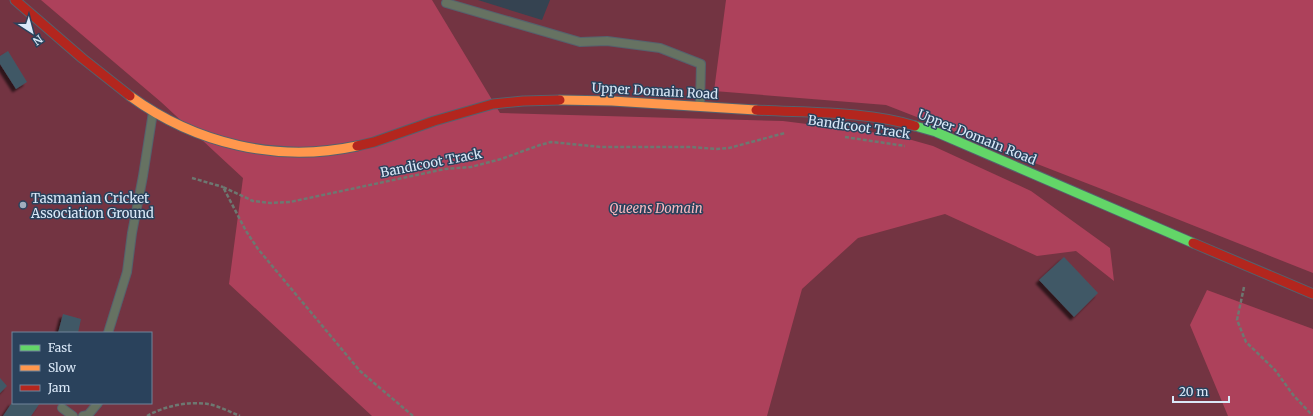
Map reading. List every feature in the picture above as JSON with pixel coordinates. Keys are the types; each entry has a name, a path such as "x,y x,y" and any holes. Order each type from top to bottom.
{"street":[{"name":"Upper Domain Road","path":"15,0 94,68 118,87 153,111 195,132 226,142 270,151 306,154 335,151 369,144 398,133 497,103 540,100 575,100 700,106 864,116 896,120 936,132 1313,294"}],"lane":[{"path":"446,3 580,42 607,41 660,48 701,64 700,106"},
{"path":"108,332 127,272 132,233 153,111"},
{"path":"83,416 88,415 97,404"},
{"path":"62,408 73,416"}],"path":[{"name":"Bandicoot Track","path":"192,178 223,187 252,201 270,203 290,202 445,169 471,167 501,159 551,142 601,147 691,147 716,149 729,148 786,133"},
{"name":"Bandicoot Track","path":"843,136 912,147"},
{"path":"223,187 246,231 258,249 360,371 413,416"},
{"path":"1249,267 1237,320 1246,342 1275,370 1294,396 1313,416"},
{"path":"147,416 168,407 188,404 208,404 240,416"}],"green space":[{"name":"Queens Domain","path":"0,0 478,0 542,20 550,0 1313,0 1313,416 0,416"},
{"path":"41,0 432,0 500,113 783,121 894,135 933,146 1031,191 1110,248 1114,281 1076,251 1037,256 945,214 858,238 802,289 767,416 372,416 229,284 243,178 161,102"},
{"path":"726,0 1313,0 1313,273 886,105 714,91"},
{"path":"1207,290 1313,329 1313,416 1228,416 1190,325"}],"building":[{"path":"8,51 27,82 16,89 0,64 0,56"},
{"path":"1064,257 1098,293 1074,317 1039,280"},
{"path":"63,314 81,319 78,332 58,332"},
{"path":"0,378 7,386 0,393"},
{"path":"12,402 12,404 39,404 31,416 3,416"}],"traffic: fast":[{"path":"915,126 936,132 1193,243"}],"traffic: slow":[{"path":"130,96 155,113 182,126 210,137 238,145 267,150 297,152 327,151 357,146"},
{"path":"560,100 612,101 756,110"}],"traffic: jam":[{"path":"15,0 82,58 130,96"},
{"path":"357,146 493,104 523,101 560,100"},
{"path":"756,110 857,115 896,121 915,126"},
{"path":"1193,243 1313,294"}],"place":[{"name":"Tasmanian Cricket Association Ground","path":"23,205"}]}
